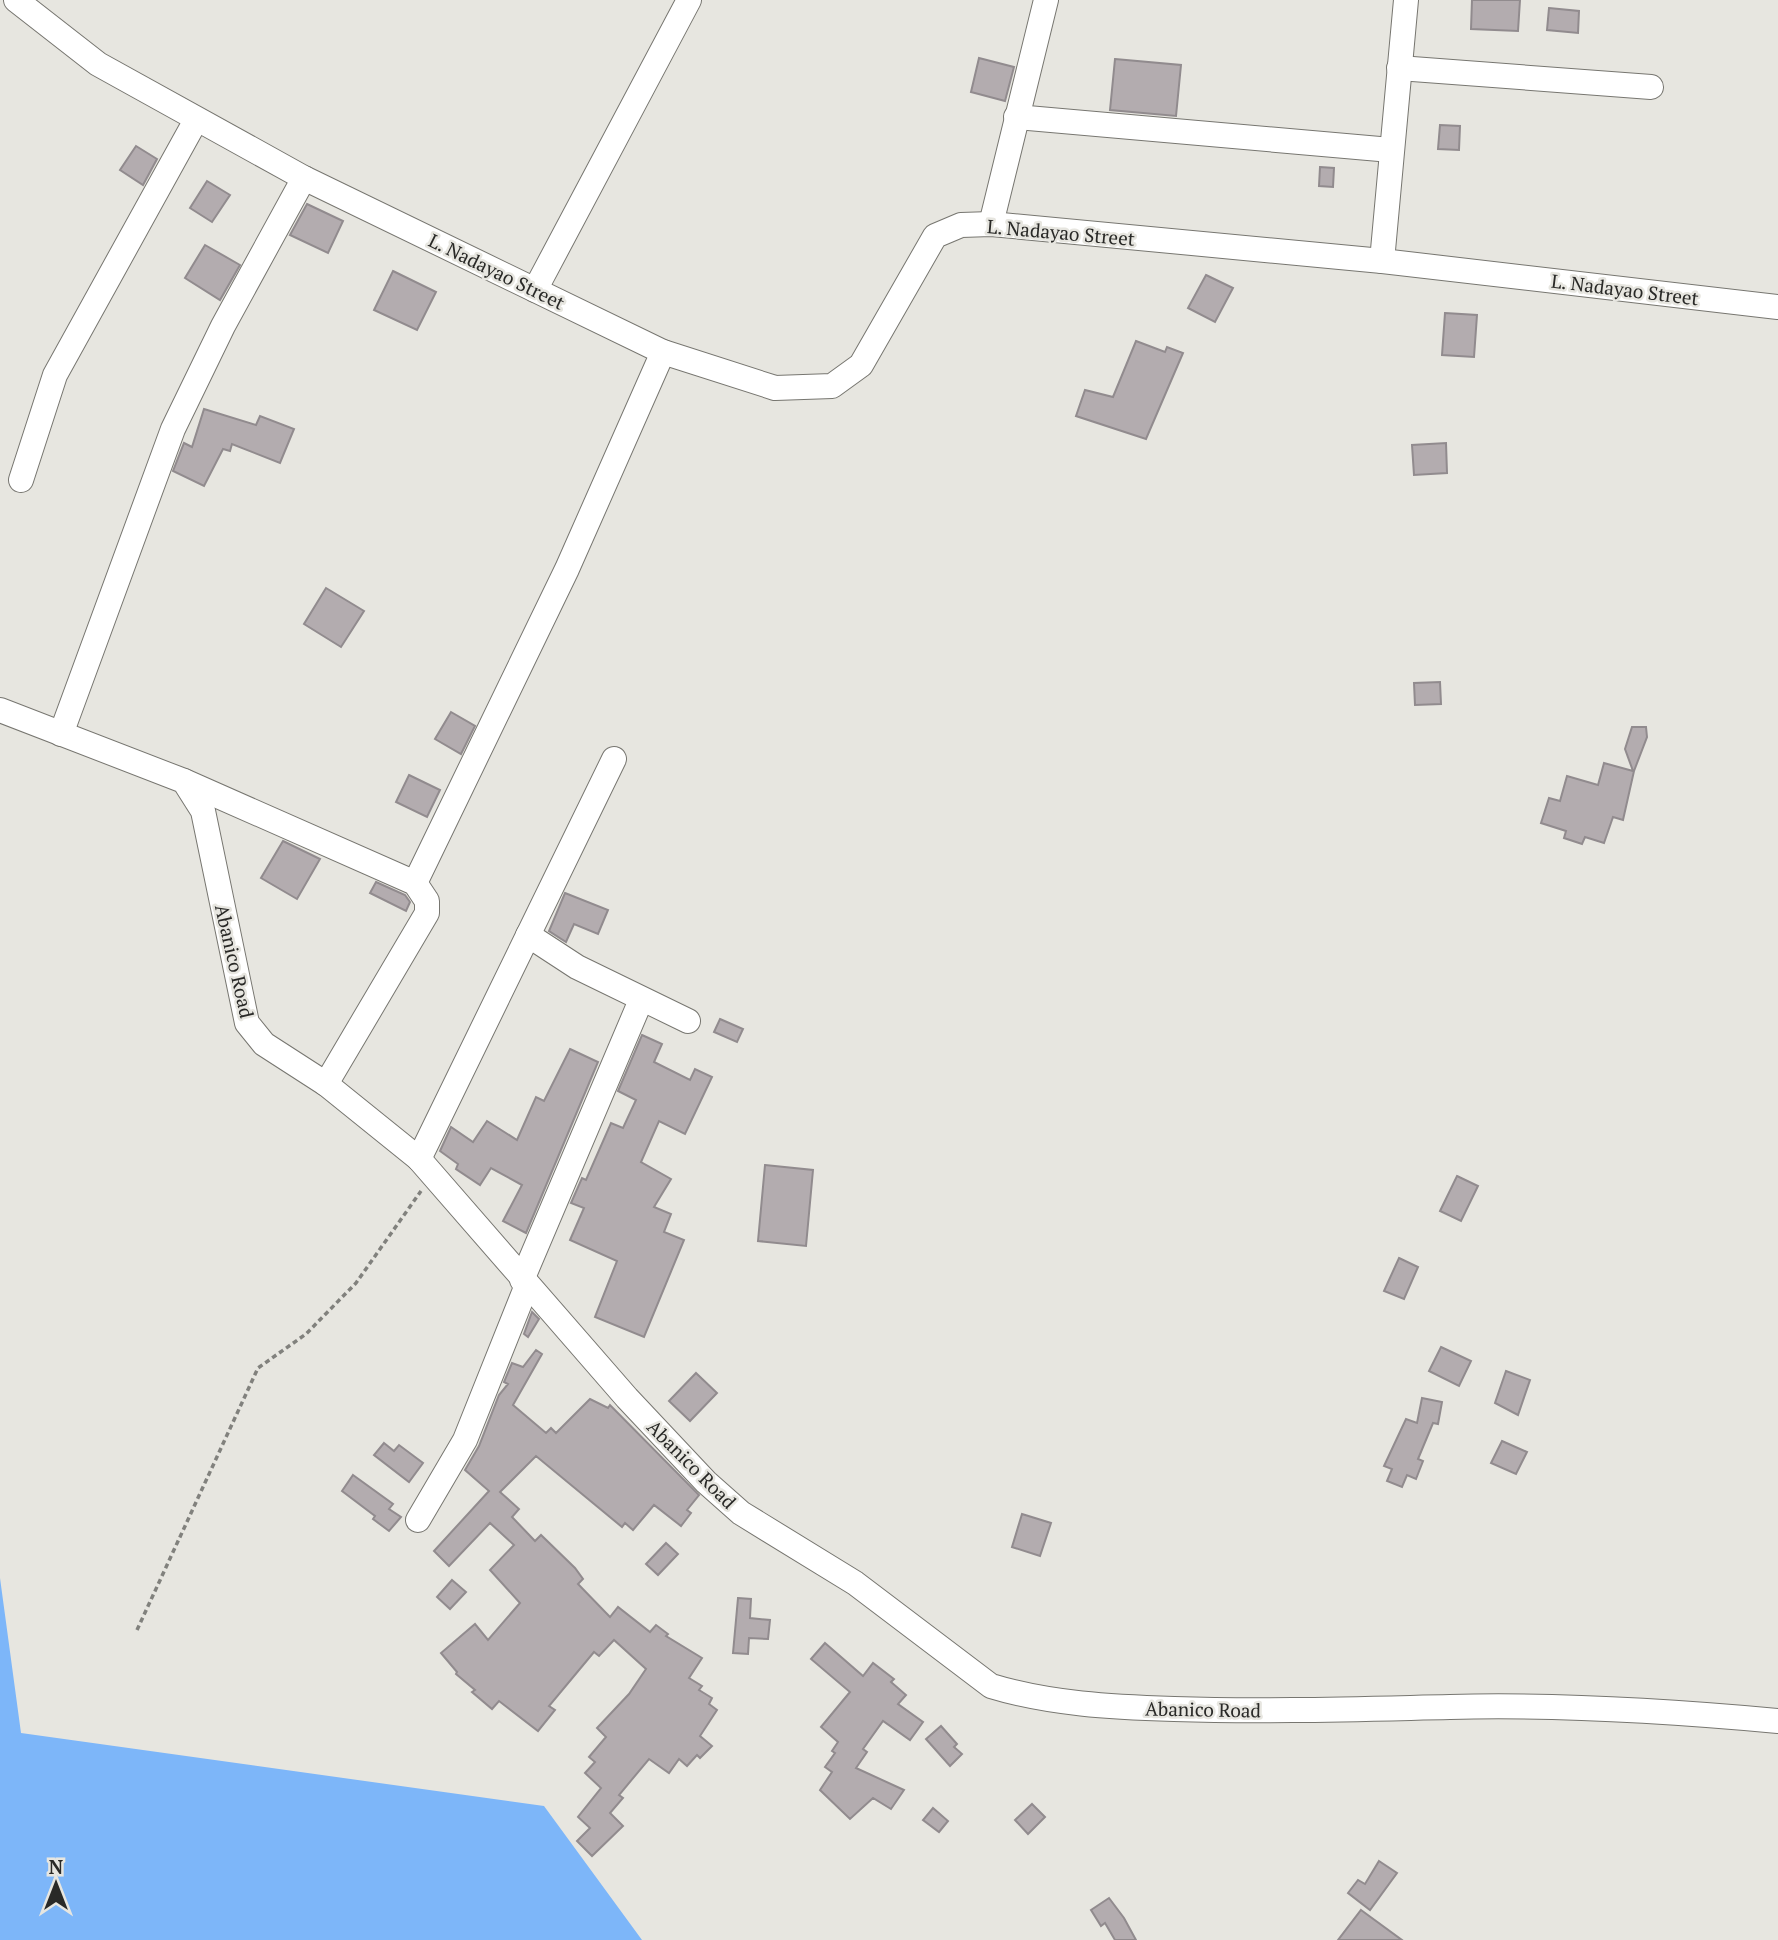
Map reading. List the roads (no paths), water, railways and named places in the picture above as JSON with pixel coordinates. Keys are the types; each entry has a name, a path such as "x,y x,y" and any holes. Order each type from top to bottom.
{"street":[{"name":"L. Nadayao Street","path":"16,0 98,64 304,178 663,352 775,388 832,386 861,365 935,236 961,225 990,224 1382,261 1778,307"},
{"path":"535,290 689,0"},
{"path":"990,224 1046,0"},
{"path":"1382,261 1406,0"},
{"path":"1399,68 1651,87"},
{"path":"1016,117 1391,150"},
{"path":"21,480 55,375 196,120"},
{"path":"61,734 173,429 223,326 304,178"},
{"path":"415,883 567,569 663,352"},
{"path":"0,710 184,781 415,883 426,901 426,913 326,1084"},
{"path":"425,1167 528,935 614,760"},
{"name":"Abanico Road","path":"184,781 203,811 247,1023 264,1044 326,1084 425,1167 627,1398 706,1482 741,1513 855,1583 991,1686 1016,1694 1110,1707 1234,1711 1462,1707 1618,1708 1778,1721"},
{"path":"528,935 577,967 688,1021"},
{"path":"418,1520 465,1440 524,1283 641,1000"}],"water":[{"path":"0,1578 21,1733 544,1806 642,1940 0,1940"}]}
